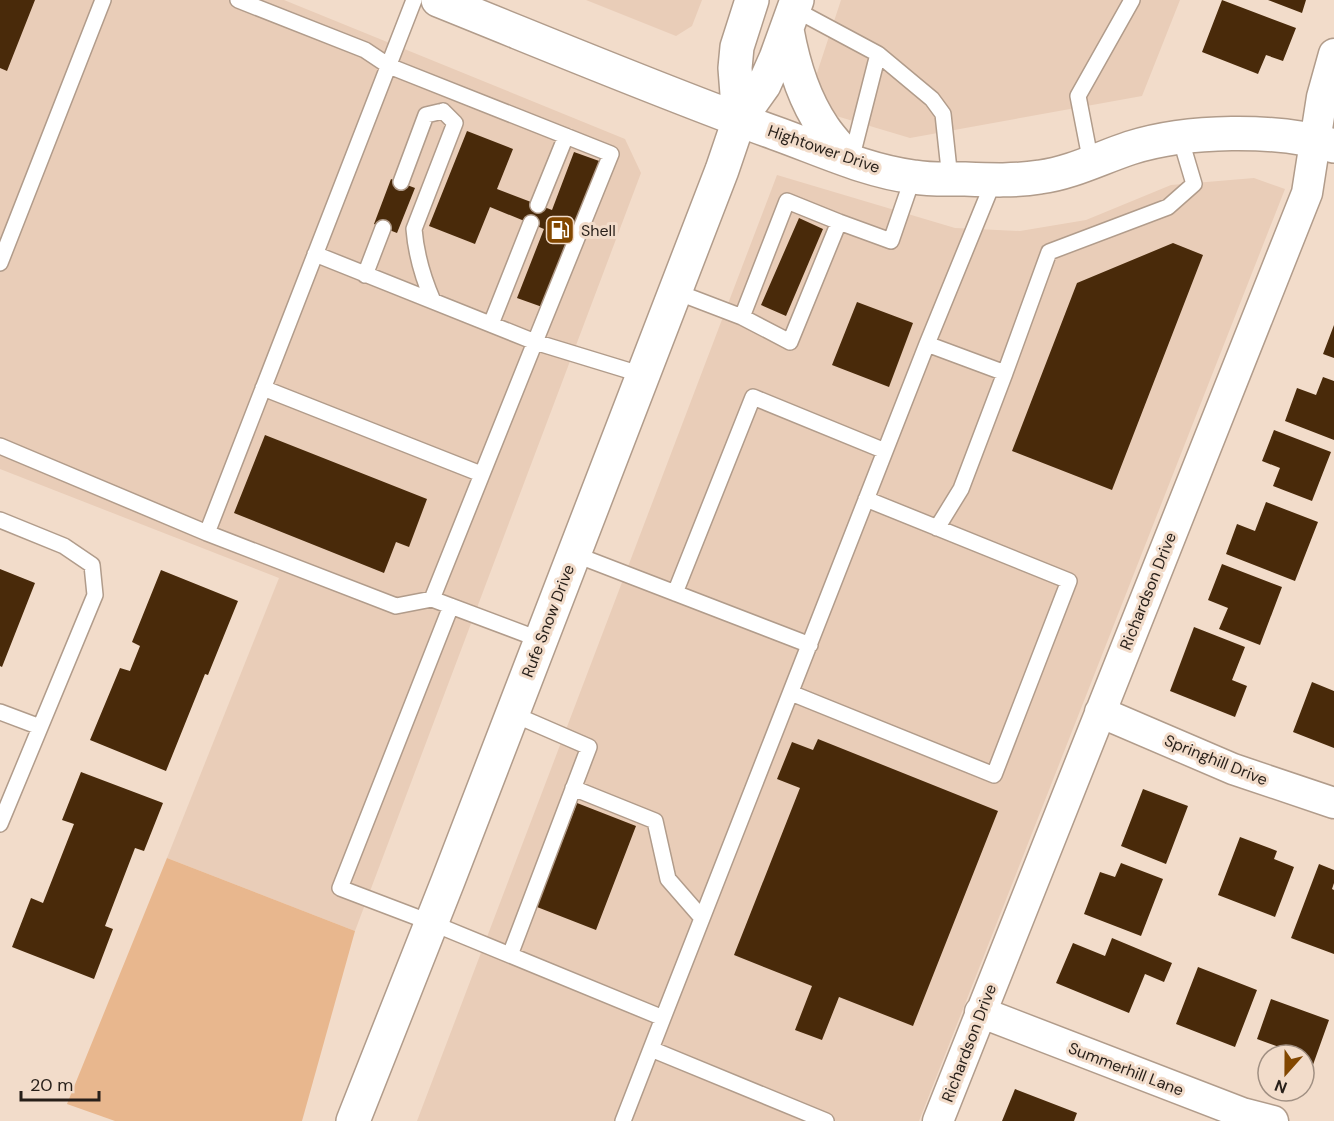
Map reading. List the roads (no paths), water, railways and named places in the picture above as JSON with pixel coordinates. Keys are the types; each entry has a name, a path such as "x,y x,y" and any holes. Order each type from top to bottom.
{"main road":[{"name":"Hightower Drive","path":"438,0 739,120 851,161 913,177 994,180 1041,177 1091,163 1131,148 1180,137 1288,136 1325,143"},
{"name":"Rufe Snow Drive","path":"739,120 735,68 737,47 752,0"},
{"name":"Rufe Snow Drive","path":"353,1121 513,714 722,170 739,120 764,85 793,13"},
{"path":"793,13 791,57 822,126 851,161"}],"street":[{"name":"Richardson Drive","path":"938,1121 1307,193 1325,143 1322,97 1334,54"},
{"name":"Springhill Drive","path":"1100,712 1233,769 1334,803"},
{"name":"Summerhill Lane","path":"980,1012 1242,1113 1273,1121"}],"lane":[{"path":"0,263 103,0"},
{"path":"238,0 365,50 388,66 611,154 566,259 432,599"},
{"path":"207,533 414,0"},
{"path":"1091,163 1078,96 1132,0"},
{"path":"793,13 878,54 932,99 943,114 950,179"},
{"path":"851,161 878,54"},
{"path":"443,111 451,91"},
{"path":"401,182 426,115 443,111"},
{"path":"433,301 423,279 414,229 455,123 443,111"},
{"path":"546,199 559,173 566,136"},
{"path":"937,528 961,489 1049,252 1168,207 1194,184 1180,137"},
{"path":"742,317 787,201 891,241 913,177"},
{"path":"629,1119 663,1018 927,344 994,180"},
{"path":"674,291 742,317 790,342 839,222"},
{"path":"491,324 513,288 535,227"},
{"path":"365,275 383,228"},
{"path":"315,254 535,342 643,375"},
{"path":"927,344 1005,372"},
{"path":"263,388 481,474"},
{"path":"675,593 753,397 885,451"},
{"path":"0,446 207,533 396,606 432,599 541,640"},
{"path":"791,693 994,775 1069,581 866,499"},
{"path":"0,520 64,546 92,565 95,595 0,824"},
{"path":"574,554 810,645"},
{"path":"451,606 340,888 432,923 663,1018"},
{"path":"0,712 40,727"},
{"path":"510,956 589,747 513,714"},
{"path":"573,788 654,821 668,879 702,918"},
{"path":"651,1049 826,1121"}],"place":[{"name":"Shell","path":"560,230"}]}
